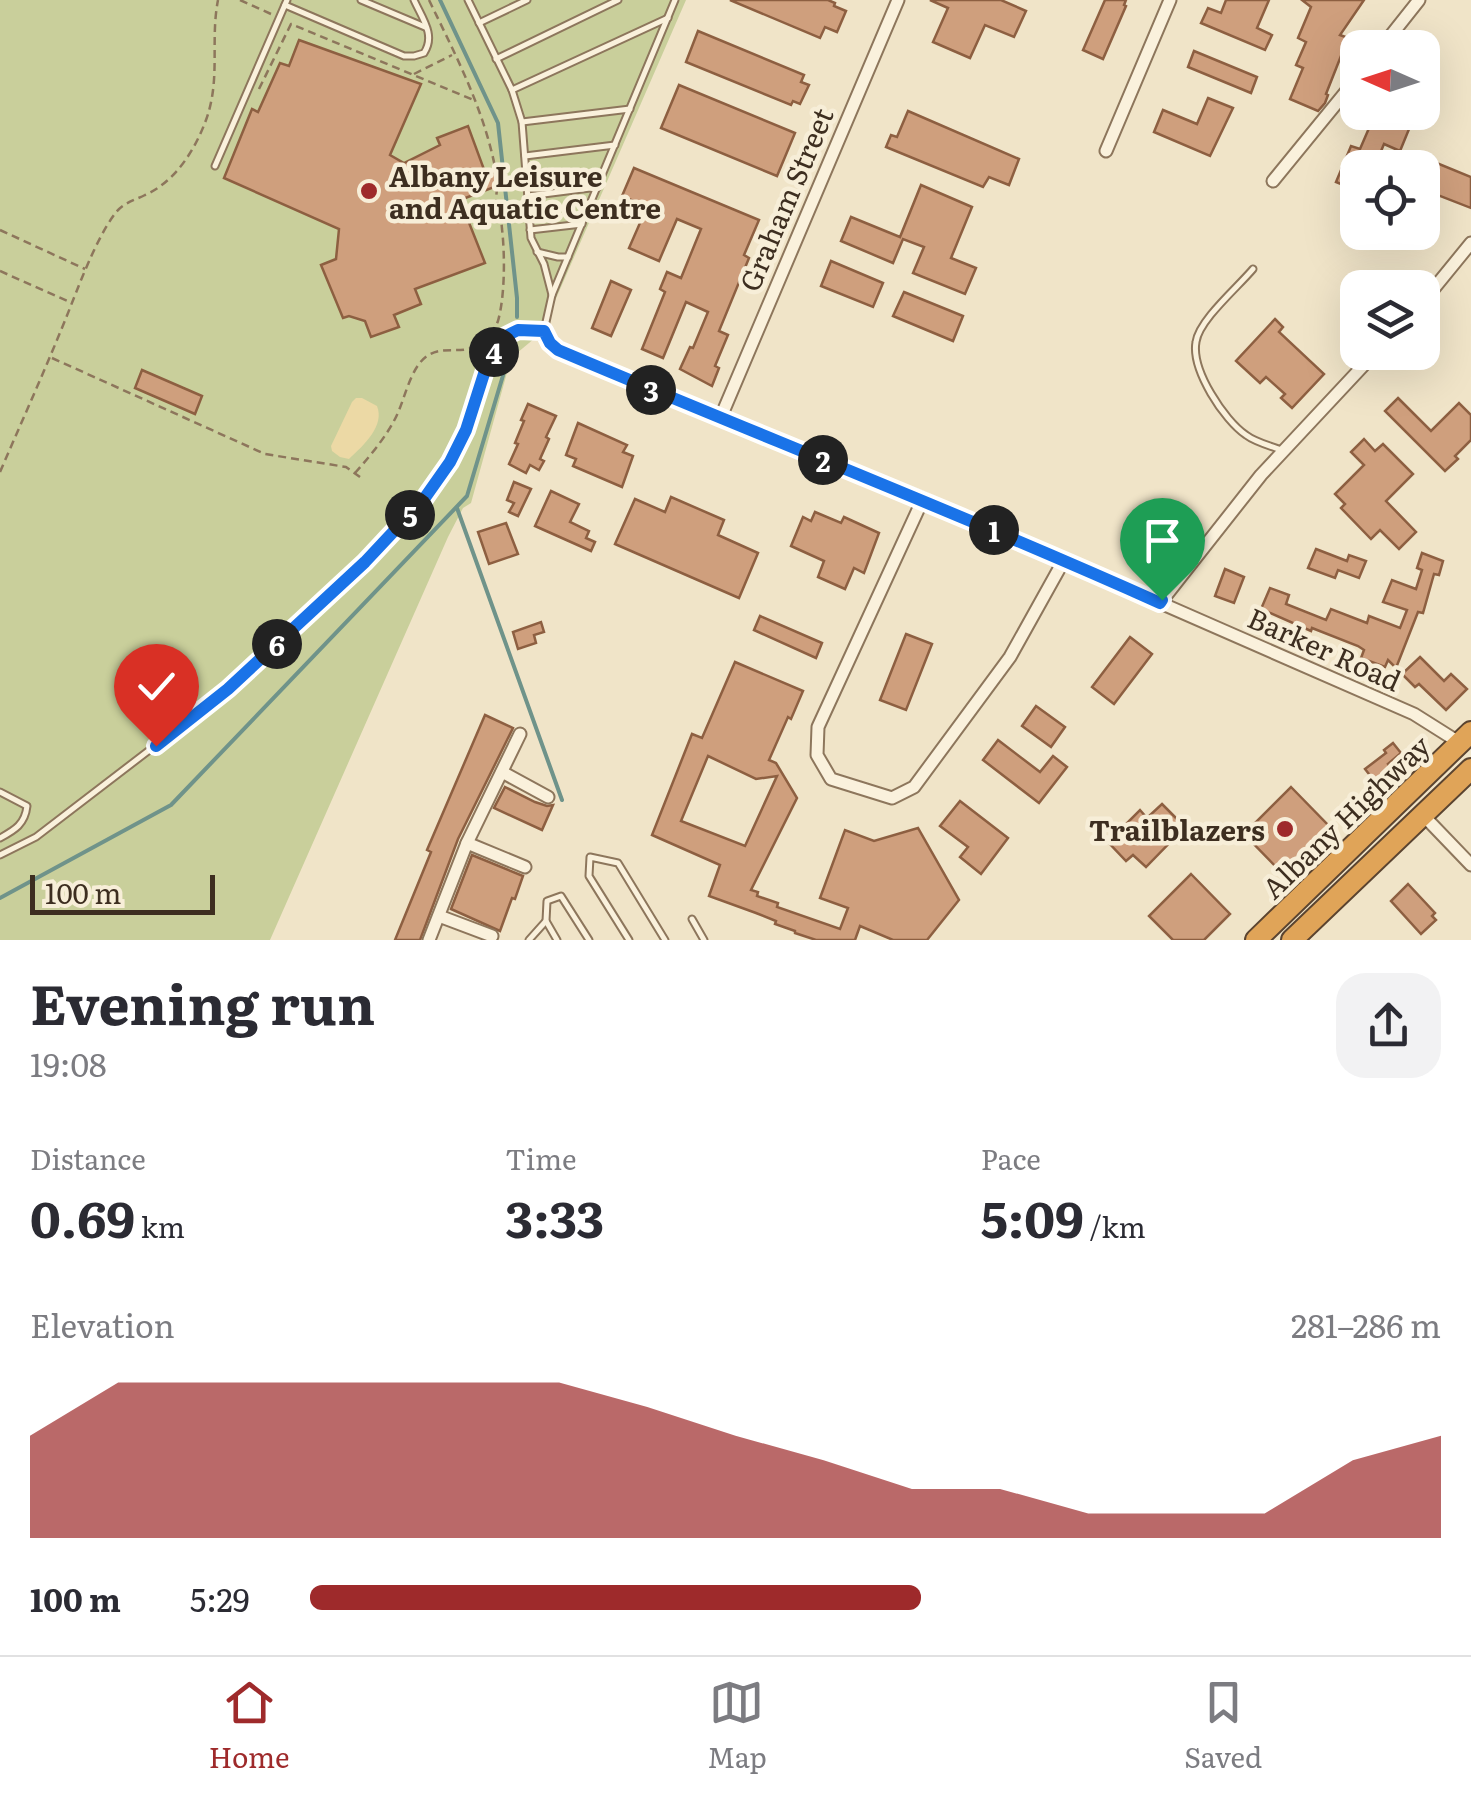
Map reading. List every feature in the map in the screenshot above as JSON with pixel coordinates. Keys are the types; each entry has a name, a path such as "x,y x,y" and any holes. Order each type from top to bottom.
{"highway":[{"name":"Albany Highway","path":"1256,940 1466,738"},
{"name":"Albany Highway","path":"1292,940 1471,768"}],"street":[{"name":"Graham Street","path":"720,419 898,0"},
{"path":"1106,151 1170,0"},
{"path":"1395,30 1419,0"},
{"path":"1273,182 1340,99"},
{"path":"1440,281 1471,243"},
{"name":"Barker Road","path":"558,350 1064,560 1466,738"},
{"path":"1160,603 1261,475 1359,370"},
{"path":"923,500 818,727 817,755 831,779 892,798 914,787 1010,657 1064,560"},
{"path":"429,940 467,843 520,734"},
{"path":"502,772 548,796"},
{"path":"1422,814 1471,865"},
{"path":"467,843 525,867"},
{"path":"439,916 492,936"}],"lane":[{"path":"362,0 428,28"},
{"path":"215,166 286,2 404,56 414,56 424,53 430,40 414,0"},
{"path":"468,0 512,90 522,122 531,238 544,264 552,295"},
{"path":"478,23 527,0"},
{"path":"496,59 618,0"},
{"path":"558,350 544,331 552,295 675,0"},
{"path":"512,90 669,17"},
{"path":"522,122 630,109"},
{"path":"525,156 615,146"},
{"path":"528,196 598,187"},
{"path":"530,230 582,224"},
{"path":"538,252 568,257"},
{"path":"1253,269 1204,324 1196,343 1201,372 1220,411 1248,437 1284,451"},
{"path":"0,855 36,837 228,689 365,562 424,499 450,462 466,430 489,358 506,336 518,330 544,331"},
{"path":"0,792 26,806 25,817 17,828 0,838"},
{"path":"0,829 10,833"},
{"path":"629,940 589,876 590,857 618,863 665,940"},
{"path":"557,940 546,922 547,901 561,896 589,940"},
{"path":"692,919 704,940"},
{"path":"529,940 546,922"}],"path":[{"path":"0,472 112,217 128,201 147,194 173,175 206,120 214,87 218,0"},
{"path":"240,0 279,18"},
{"path":"428,0 476,101 495,166"},
{"path":"260,88 291,24 476,101"},
{"path":"413,74 454,53"},
{"path":"50,358 266,454 346,467 358,475 396,416 413,374 427,356 478,346 496,327 502,293 498,184"},
{"path":"0,230 87,269"},
{"path":"0,271 72,303"}],"green space":[{"path":"0,0 686,0 541,333 511,358 471,503 463,508 448,537 270,940 0,940"}],"sand":[{"path":"356,398 377,406 379,413 372,435 349,459 340,457 331,446"}],"building":[{"path":"730,0 828,0 846,11 837,32 825,27 820,38"},
{"path":"930,0 1001,0 1026,11 1014,37 985,25 970,58 933,42 948,8"},
{"path":"1105,0 1126,0 1126,6 1103,59 1083,50"},
{"path":"1226,0 1269,0 1257,28 1272,35 1265,50 1201,23 1208,8 1221,13"},
{"path":"1302,0 1364,0 1340,30 1340,59 1325,103 1318,111 1290,99 1303,68 1296,65 1306,42 1298,38 1311,7"},
{"path":"698,31 804,75 801,82 809,85 800,104 793,101 791,105 686,62"},
{"name":"Albany Leisure and Aquatic Centre","path":"299,40 421,84 390,155 404,163 440,145 437,138 468,126 486,175 504,169 505,183 460,200 485,263 415,289 421,304 394,315 399,327 371,337 365,321 343,318 321,265 336,259 339,229 224,178 252,109 258,112 280,63 289,66"},
{"path":"1194,51 1257,77 1251,93 1188,67"},
{"path":"679,85 795,133 777,176 661,128"},
{"path":"1208,98 1233,108 1210,156 1154,132 1163,110 1197,124"},
{"path":"908,111 1019,159 1009,185 989,177 983,187 886,147 891,135 897,137"},
{"path":"1368,130 1409,130 1400,150 1384,144 1382,150 1349,150 1351,146 1360,149"},
{"path":"1440,164 1471,177 1471,208 1440,196"},
{"path":"634,168 759,220 744,255 749,258 719,331 728,335 715,366 719,368 712,386 680,369 708,312 686,302 663,358 642,349 665,292 660,289 667,272 681,278 701,229 677,219 659,261 629,248 647,207 622,196"},
{"path":"921,185 972,207 951,258 976,268 965,294 913,273 924,247 903,239 893,263 841,241 851,217 900,237"},
{"path":"831,261 883,283 873,307 821,286"},
{"path":"611,281 631,290 611,336 592,328"},
{"path":"904,292 963,316 953,341 893,316"},
{"path":"1275,319 1283,327 1279,332 1324,374 1292,408 1281,398 1285,394 1266,377 1260,383 1236,361"},
{"path":"142,370 202,396 195,414 135,388"},
{"path":"1398,398 1431,431 1459,403 1471,415 1471,440 1445,471 1385,411"},
{"path":"528,404 556,416 540,459 544,461 539,470 530,465 526,473 509,464"},
{"path":"578,423 627,445 623,452 633,456 622,487 573,466 576,459 566,455"},
{"path":"1364,439 1375,451 1383,444 1413,474 1386,501 1416,532 1399,549 1380,530 1371,539 1341,508 1345,504 1335,494 1364,465 1351,452"},
{"path":"514,482 531,489 518,516 509,512 514,503 507,500"},
{"path":"551,491 579,504 570,522 589,531 586,538 595,542 591,551 535,526"},
{"path":"671,497 724,520 718,535 758,553 739,598 615,544 635,499 665,512"},
{"path":"815,512 841,523 844,517 879,533 864,573 854,568 845,589 818,577 824,561 791,546 803,517 811,521"},
{"path":"506,523 518,554 489,564 478,532"},
{"path":"1316,549 1347,561 1349,555 1366,561 1359,578 1338,570 1335,578 1308,568"},
{"path":"1422,553 1443,561 1439,575 1434,574 1423,613 1418,612 1396,668 1388,660 1385,667 1361,658 1364,650 1358,646 1261,609 1270,588 1289,595 1286,604 1326,620 1331,609 1367,623 1369,616 1400,628 1407,610 1383,602 1392,580 1416,589"},
{"path":"1225,569 1244,577 1234,603 1215,596"},
{"path":"760,616 822,643 816,658 754,630"},
{"path":"541,622 544,632 534,635 536,643 518,649 513,632"},
{"path":"906,634 932,644 906,710 880,700"},
{"path":"1130,637 1152,654 1114,704 1092,687"},
{"path":"1420,657 1444,681 1451,674 1467,689 1446,710 1419,684 1415,687 1402,674"},
{"path":"735,662 803,691 769,760 776,763 797,798 751,890 758,892 757,896 840,929 848,908 820,898 845,830 874,841 918,828 959,900 927,940 893,940 860,926 855,940 816,940 709,896 720,865 652,835 692,734 702,738","holes":["708,756 756,779 777,776 745,846 681,821"]},
{"path":"1036,706 1065,727 1051,747 1022,726"},
{"path":"485,715 513,728 458,839 420,940 395,940 431,852 427,850"},
{"path":"998,740 1040,772 1053,756 1067,767 1039,803 983,760"},
{"path":"1393,743 1401,753 1388,764 1396,774 1380,788 1365,769"},
{"path":"505,787 535,802 553,805 542,830 494,808"},
{"path":"1291,787 1329,826 1282,873 1244,834"},
{"path":"960,801 1008,838 981,874 960,857 968,847 940,826"},
{"path":"1162,804 1185,827 1146,867 1133,855 1126,861 1108,842 1140,810 1147,818"},
{"path":"472,855 523,876 500,931 451,909"},
{"path":"1191,874 1230,914 1204,940 1173,940 1149,916"},
{"path":"1408,884 1435,913 1432,916 1436,920 1421,934 1391,901"}],"waterway":[{"path":"440,0 498,123 517,317"},
{"path":"0,898 171,805 467,496 510,352"},
{"path":"457,508 562,800"}],"place":[{"name":"Albany Leisure and Aquatic Centre","path":"369,191"},
{"name":"Trailblazers","path":"1285,829"}],"route":[{"path":"156,746 228,689 365,562 424,499 466,430 489,358 506,336 518,330 544,331 558,350 923,500 1160,603 1162,600"}]}
